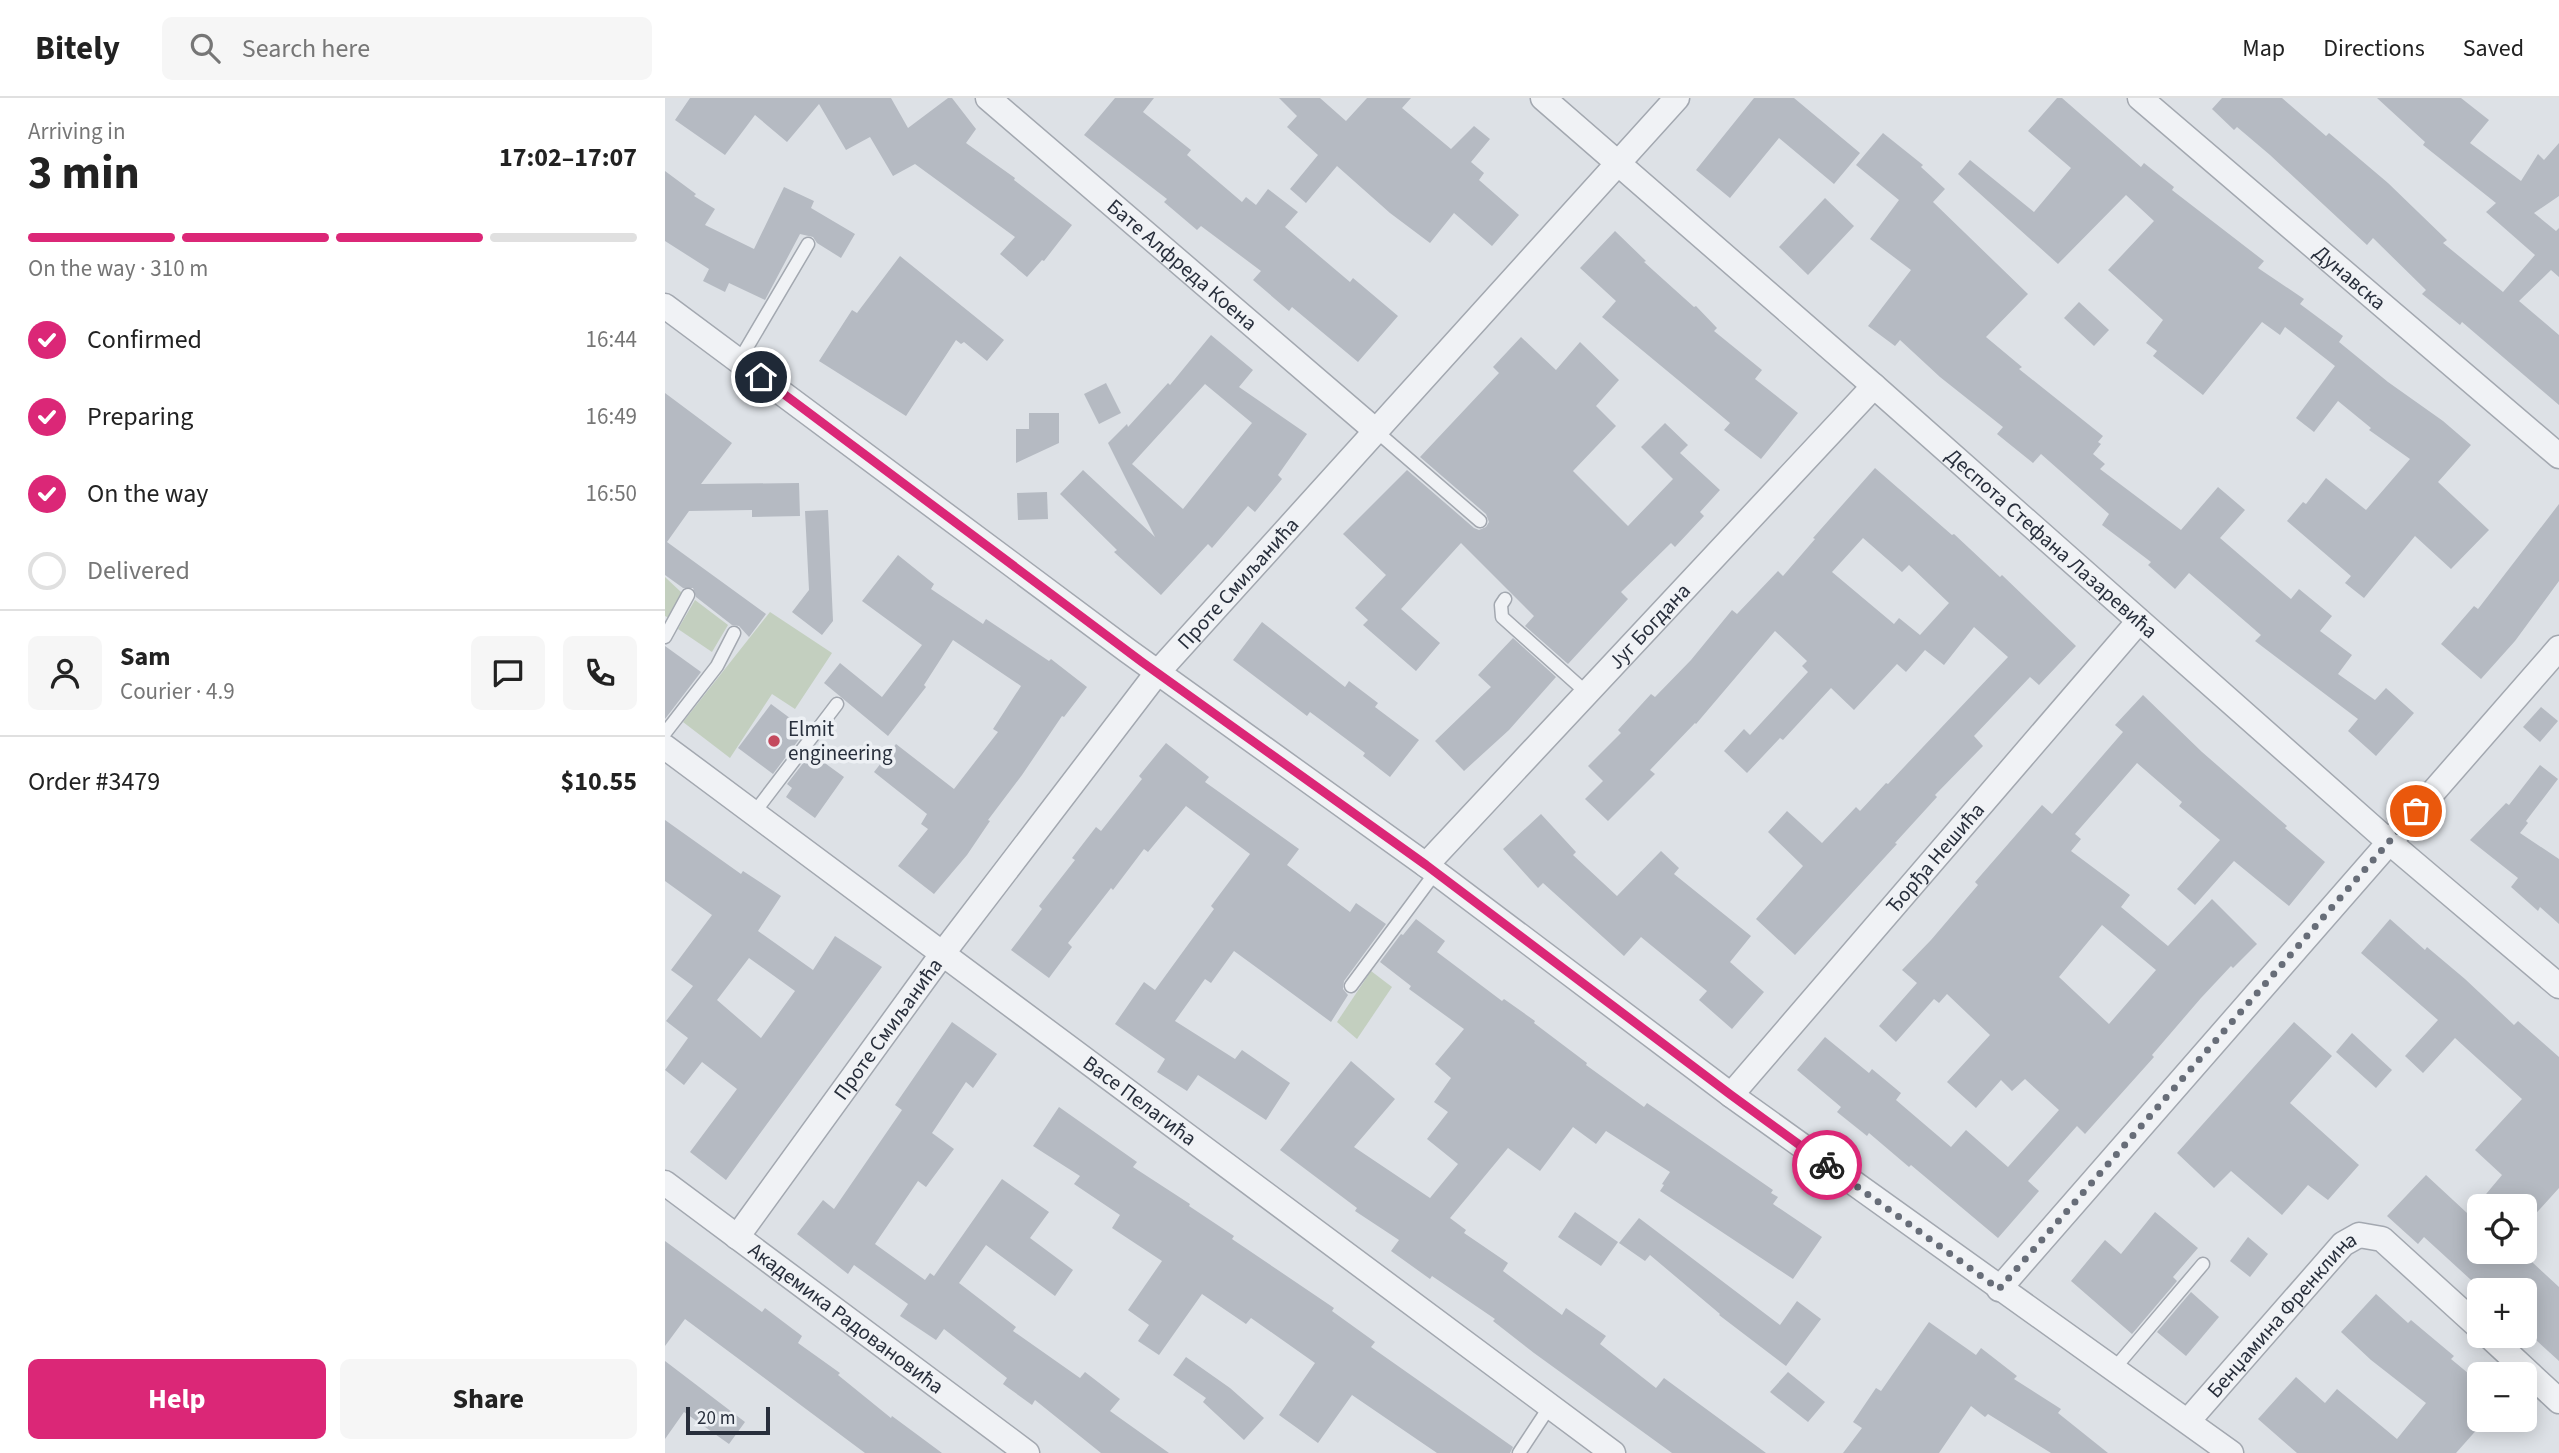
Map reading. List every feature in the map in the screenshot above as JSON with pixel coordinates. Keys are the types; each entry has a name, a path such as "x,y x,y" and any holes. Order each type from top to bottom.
{"street":[{"name":"Бате Алфреда Коена","path":"988,98 1376,431"},
{"name":"Деспота Стефана Лазаревића","path":"1543,98 1874,386 2389,842 2559,986"},
{"name":"Проте Смиљанића","path":"737,1237 943,953 1157,673 1677,98"},
{"name":"Дунавска","path":"2140,98 2559,456"},
{"path":"665,306 1157,673 1431,869 1731,1095 2231,1453"},
{"name":"Југ Богдана","path":"1431,869 1587,693 1874,386"},
{"name":"Ђорђа Нешића","path":"1731,1095 2139,621"},
{"path":"1999,1289 2559,648"},
{"name":"Васе Пелагића","path":"665,747 1613,1453"},
{"name":"Академика Радовановића","path":"665,1183 1027,1453"},
{"name":"Бенџамина Френклина","path":"2188,1421 2343,1244 2359,1235 2382,1239 2467,1316"},
{"path":"2502,1348 2559,1401"}],"lane":[{"path":"739,361 808,244"},
{"path":"1376,431 1480,521"},
{"path":"665,637 688,595"},
{"path":"1505,599 1501,605 1502,617 1587,693"},
{"path":"665,733 717,666 734,633"},
{"path":"754,813 837,704"},
{"path":"1351,986 1431,869"},
{"path":"2113,1370 2203,1264"},
{"path":"1520,1453 1550,1406"}],"green space":[{"path":"665,577 682,593 669,618 665,616"},
{"path":"695,600 728,625 712,652 678,629"},
{"path":"770,612 832,653 795,709 772,694 730,758 683,722"},
{"path":"1371,971 1392,987 1357,1039 1337,1022"}],"building":[{"path":"690,98 891,98 908,128 948,98 952,98 976,129 966,143 1015,178 1014,180 1072,225 1044,261 1027,277 1000,254 1015,237 915,164 893,176 870,137 846,150 819,104 787,142 755,115 725,155 675,120"},
{"path":"1115,98 1154,98 1143,112 1191,150 1187,155 1242,202 1246,197 1256,205 1268,189 1298,212 1285,227 1350,282 1353,278 1398,316 1358,362 1292,307 1289,311 1253,280 1261,271 1201,226 1197,230 1164,202 1167,199 1084,135"},
{"path":"1279,98 1320,98 1346,121 1367,98 1411,98 1402,108 1451,149 1474,126 1490,139 1471,162 1484,173 1479,180 1519,215 1492,246 1454,213 1430,243 1390,213 1337,166 1306,203 1290,189 1318,155 1287,127 1297,116"},
{"path":"1754,98 1794,98 1860,153 1834,184 1779,138 1730,198 1696,170"},
{"path":"2057,98 2062,98 2141,167 2144,163 2174,187 2172,190 2264,261 2258,268 2304,299 2300,304 2343,336 2339,342 2471,445 2438,482 2489,530 2451,569 2415,536 2364,598 2345,583 2351,576 2287,521 2303,502 2306,504 2326,478 2366,510 2410,459 2369,430 2371,428 2338,401 2314,432 2296,418 2335,366 2285,327 2280,335 2262,322 2203,395 2153,356 2157,351 2146,343 2163,320 2108,270 2154,221 2126,195 2058,264 1958,174 1970,160 2034,212 2071,168 2028,131"},
{"path":"2222,98 2282,98 2326,136 2329,133 2388,183 2447,240 2443,243 2503,292 2535,255 2486,212 2496,203 2423,145 2425,142 2377,98 2461,98 2489,120 2470,143 2521,181 2538,154 2544,160 2559,143 2559,196 2534,213 2556,231 2559,228 2559,277 2551,270 2519,301 2559,335 2559,405 2462,322 2460,325 2422,294 2426,290 2373,238 2367,245 2270,155 2237,127 2234,130 2212,109"},
{"path":"1883,133 1923,165 1921,167 1945,189 1933,202 2028,294 1986,337 2022,367 2019,369 2103,436 2098,442 2101,444 2093,454 2105,464 2100,469 2181,530 2218,487 2245,510 2220,538 2291,599 2299,589 2332,616 2320,631 2352,655 2338,674 2375,700 2386,688 2414,713 2376,756 2348,731 2358,719 2255,641 2261,635 2189,573 2175,589 2148,565 2151,562 2102,525 2109,514 2041,454 2033,463 1997,434 2003,427 1940,377 1900,340 1895,346 1868,326 1911,270 1870,239 1899,200 1856,165"},
{"path":"665,171 696,194 694,196 715,209 705,225 754,249 784,187 814,201 811,208 855,234 841,258 817,243 813,237 800,234 765,300 729,283 725,292 703,281 709,269 665,241"},
{"path":"1825,198 1854,226 1808,275 1779,247"},
{"path":"1615,231 1646,261 1644,262 1696,306 1717,328 1714,331 1762,370 1755,379 1798,413 1761,459 1724,430 1730,423 1602,317 1616,301 1580,268"},
{"path":"900,256 1004,340 987,361 964,342 961,344 956,340 906,416 819,361 852,310 857,313"},
{"path":"2079,302 2109,330 2094,346 2064,318"},
{"path":"1211,335 1253,370 1239,387 1307,434 1278,475 1282,479 1255,512 1248,506 1212,548 1208,544 1161,595 1114,552 1117,550 1060,494 1083,470 1155,537 1108,443 1127,424 1128,427 1168,383 1170,385","holes":["1205,384 1252,423 1183,509 1132,464"]},
{"path":"1521,337 1556,370 1580,342 1619,380 1596,406 1616,426 1573,471 1628,526 1673,479 1641,447 1665,423 1688,445 1680,453 1720,490 1700,512 1704,516 1675,547 1671,543 1621,592 1628,599 1568,664 1525,626 1534,616 1461,543 1401,609 1440,643 1416,671 1363,625 1368,620 1355,608 1386,575 1343,534 1407,470 1474,528 1479,530 1486,527 1489,522 1486,514 1420,457 1499,373 1493,367"},
{"path":"1106,383 1121,413 1099,424 1084,394"},
{"path":"665,393 732,443 701,484 799,483 800,516 752,517 752,510 689,511 667,542 766,614 749,637 739,626 732,625 696,597 693,588 683,588 665,575"},
{"path":"1029,413 1059,413 1059,443 1016,463 1016,429 1029,429"},
{"path":"1875,468 1954,534 2000,577 2002,575 2076,646 2039,685 2030,677 1974,736 1983,746 1935,795 1937,797 1895,843 1897,844 1795,955 1756,919 1803,866 1768,832 1787,811 1822,843 1856,807 1860,811 1886,783 1888,784 2008,657 1974,627 1944,665 1925,650 1906,672 1897,664 1854,710 1831,688 1783,740 1780,738 1747,773 1724,751 1744,729 1750,735 1808,672 1802,666 1807,661 1775,631 1696,724 1650,770 1655,774 1608,821 1585,799 1603,781 1588,766 1621,733 1618,730 1651,694 1655,697 1691,660 1732,610 1737,614 1778,571 1783,576 1815,539 1813,538","holes":["1863,538 1902,572 1909,565 1949,603 1920,635 1899,618 1894,624 1832,572"]},
{"path":"1047,492 1048,519 1018,520 1017,493"},
{"path":"2559,504 2559,581 2515,641 2481,679 2441,644 2474,606 2478,609"},
{"path":"828,510 833,621 822,635 792,612 809,590 805,511"},
{"path":"898,555 934,584 931,589 983,624 986,619 1049,661 1051,659 1087,687 1064,717 1062,716 988,820 990,821 967,855 934,894 898,866 928,829 921,824 927,814 874,772 896,744 954,789 998,732 993,729 1021,686 953,640 924,685 926,687 888,736 824,683 840,663 882,697 922,645 862,601"},
{"path":"1262,622 1345,687 1349,681 1378,703 1375,707 1419,740 1390,777 1363,756 1365,753 1310,712 1307,716 1233,660"},
{"path":"1513,638 1556,677 1509,730 1464,771 1435,741 1491,687 1478,675"},
{"path":"665,646 701,672 665,719"},
{"path":"2143,695 2202,752 2325,862 2289,906 2234,861 2195,905 2177,889 2220,840 2179,806 2182,802 2137,763 2075,834 2081,839 2071,851 2130,895 2121,907 2168,946 2212,899 2257,944 2233,968 2231,966 2201,998 2152,1055 2154,1057 2085,1134 2077,1126 2028,1181 2039,1191 1998,1238 1911,1165 1909,1167 1869,1133 1867,1136 1837,1112 1841,1107 1797,1070 1825,1037 1869,1073 1872,1069 1901,1093 1896,1100 1951,1147 1966,1130 2008,1167 2059,1110 2025,1079 2012,1091 2001,1080 1976,1108 1947,1082 1990,1035 1947,994 1939,1003 1934,999 1896,1042 1879,1026 1917,983 1902,970 1978,885 1975,882 2042,805 2052,814 2123,732 2115,725","holes":["2102,925 2156,970 2109,1024 2059,977"]},
{"name":"Elmit engineering","path":"771,704 806,730 773,774 738,748"},
{"path":"2541,707 2558,721 2540,742 2523,727"},
{"path":"1166,743 1209,777 1205,782 1299,849 1287,865 1350,912 1356,903 1386,924 1344,981 1343,989 1348,995 1331,1022 1234,951 1211,983 1205,979 1175,1021 1235,1059 1242,1050 1290,1083 1266,1120 1198,1075 1187,1091 1157,1072 1165,1059 1115,1024 1144,982 1155,990 1214,909 1211,906 1250,854 1186,806 1148,852 1144,849 1113,890 1111,888 1068,943 1072,947 1049,978 1011,950 1042,909 1039,906 1075,860 1072,858 1096,827 1101,831 1142,779 1139,776"},
{"path":"811,753 844,777 815,818 786,797 792,788 787,784"},
{"path":"2540,765 2558,779 2520,833 2559,859 2559,924 2540,907 2538,911 2511,887 2518,878 2470,840 2506,803 2509,805"},
{"path":"1541,814 1576,852 1573,855 1617,896 1661,851 1679,868 1674,874 1751,936 1730,962 1764,992 1732,1029 1699,1000 1707,991 1641,937 1624,956 1543,883 1538,888 1503,849"},
{"path":"665,820 741,874 743,871 781,896 758,931 813,970 835,936 882,967 726,1180 690,1152 737,1089 702,1062 684,1085 665,1070 688,1038 666,1021 693,986 671,970 712,915 665,881","holes":["749,958 795,991 761,1038 717,1000"]},
{"path":"1416,919 1445,941 1437,952 1502,1001 1504,999 1535,1021 1534,1023 1587,1063 1586,1065 1644,1107 1647,1103 1773,1190 1771,1193 1778,1197 1773,1204 1822,1237 1793,1279 1660,1191 1670,1172 1606,1131 1596,1144 1573,1127 1540,1171 1508,1148 1450,1218 1466,1230 1464,1233 1508,1263 1503,1271 1562,1315 1566,1308 1606,1336 1600,1344 1656,1388 1664,1378 1766,1453 1672,1453 1534,1353 1493,1321 1495,1319 1391,1251 1399,1240 1355,1211 1357,1208 1280,1150 1351,1061 1395,1099 1354,1147 1430,1198 1458,1164 1427,1139 1448,1112 1434,1102 1451,1078 1435,1064 1464,1029 1409,989 1411,986 1380,962"},
{"path":"2390,919 2425,950 2427,947 2465,979 2514,1025 2518,1021 2559,1057 2559,1188 2537,1212 2537,1194 2486,1194 2502,1175 2475,1150 2522,1099 2455,1038 2423,1073 2405,1056 2438,1020 2361,953"},
{"path":"952,1022 997,1054 973,1088 966,1082 932,1133 954,1149 926,1187 918,1181 875,1244 925,1280 930,1273 934,1276 1002,1179 1049,1212 1030,1238 1073,1270 1055,1296 986,1245 959,1283 1016,1327 1013,1331 1080,1378 1085,1372 1120,1399 1110,1411 1169,1453 1101,1453 1035,1400 1032,1405 1003,1384 1007,1378 944,1329 936,1340 900,1316 908,1304 854,1265 848,1274 797,1234 823,1200 834,1209 902,1110 895,1105"},
{"path":"2294,1022 2332,1056 2290,1103 2359,1165 2328,1200 2308,1185 2282,1215 2231,1171 2214,1188 2177,1153"},
{"path":"2352,1033 2392,1070 2376,1088 2336,1052"},
{"path":"1059,1107 1137,1162 1133,1167 1190,1204 1189,1206 1234,1236 1232,1239 1334,1308 1332,1311 1375,1342 1371,1347 1513,1447 1510,1453 1437,1453 1352,1395 1318,1443 1279,1415 1315,1363 1251,1318 1246,1324 1202,1294 1159,1355 1138,1341 1149,1325 1128,1310 1162,1261 1112,1228 1120,1215 1074,1184 1080,1176 1033,1146"},
{"path":"2426,1175 2467,1213 2467,1264 2534,1264 2559,1287 2559,1361 2537,1341 2537,1278 2469,1278 2424,1237 2418,1244 2387,1216"},
{"path":"1575,1212 1618,1242 1601,1266 1558,1237"},
{"path":"2155,1212 2198,1248 2173,1277 2177,1281 2132,1334 2071,1281 2105,1240 2121,1254"},
{"path":"1639,1218 1780,1325 1797,1301 1821,1319 1786,1366 1719,1315 1650,1255 1645,1261 1619,1243"},
{"path":"2248,1237 2268,1254 2250,1277 2230,1261"},
{"path":"665,1241 762,1312 765,1308 802,1336 798,1343 840,1373 838,1375 891,1418 892,1416 942,1453 865,1453 685,1319 665,1346"},
{"path":"2191,1292 2219,1317 2186,1356 2157,1332"},
{"path":"2376,1294 2408,1323 2411,1320 2454,1356 2451,1359 2467,1372 2467,1432 2475,1432 2456,1453 2297,1453 2258,1419 2296,1377 2325,1403 2337,1389 2397,1439 2426,1403 2371,1360 2341,1332"},
{"path":"1929,1322 1976,1355 1981,1348 2017,1376 2014,1379 2061,1409 2058,1413 2108,1453 2051,1453 1988,1414 1985,1417 1971,1406 1939,1453 1843,1453 1862,1428 1853,1422 1876,1388 1881,1391"},
{"path":"1186,1357 1230,1388 1264,1418 1244,1440 1203,1402 1206,1398 1173,1375"},
{"path":"665,1361 745,1422 729,1444 684,1412 665,1439"},
{"path":"1788,1372 1825,1402 1808,1422 1770,1392"}],"way so far":[{"path":"1827,1165 1999,1289 2416,811"}],"place":[{"name":"Elmit engineering","path":"774,741"}],"route":[{"path":"761,377 1142,662 1426,865 1827,1165"}]}
